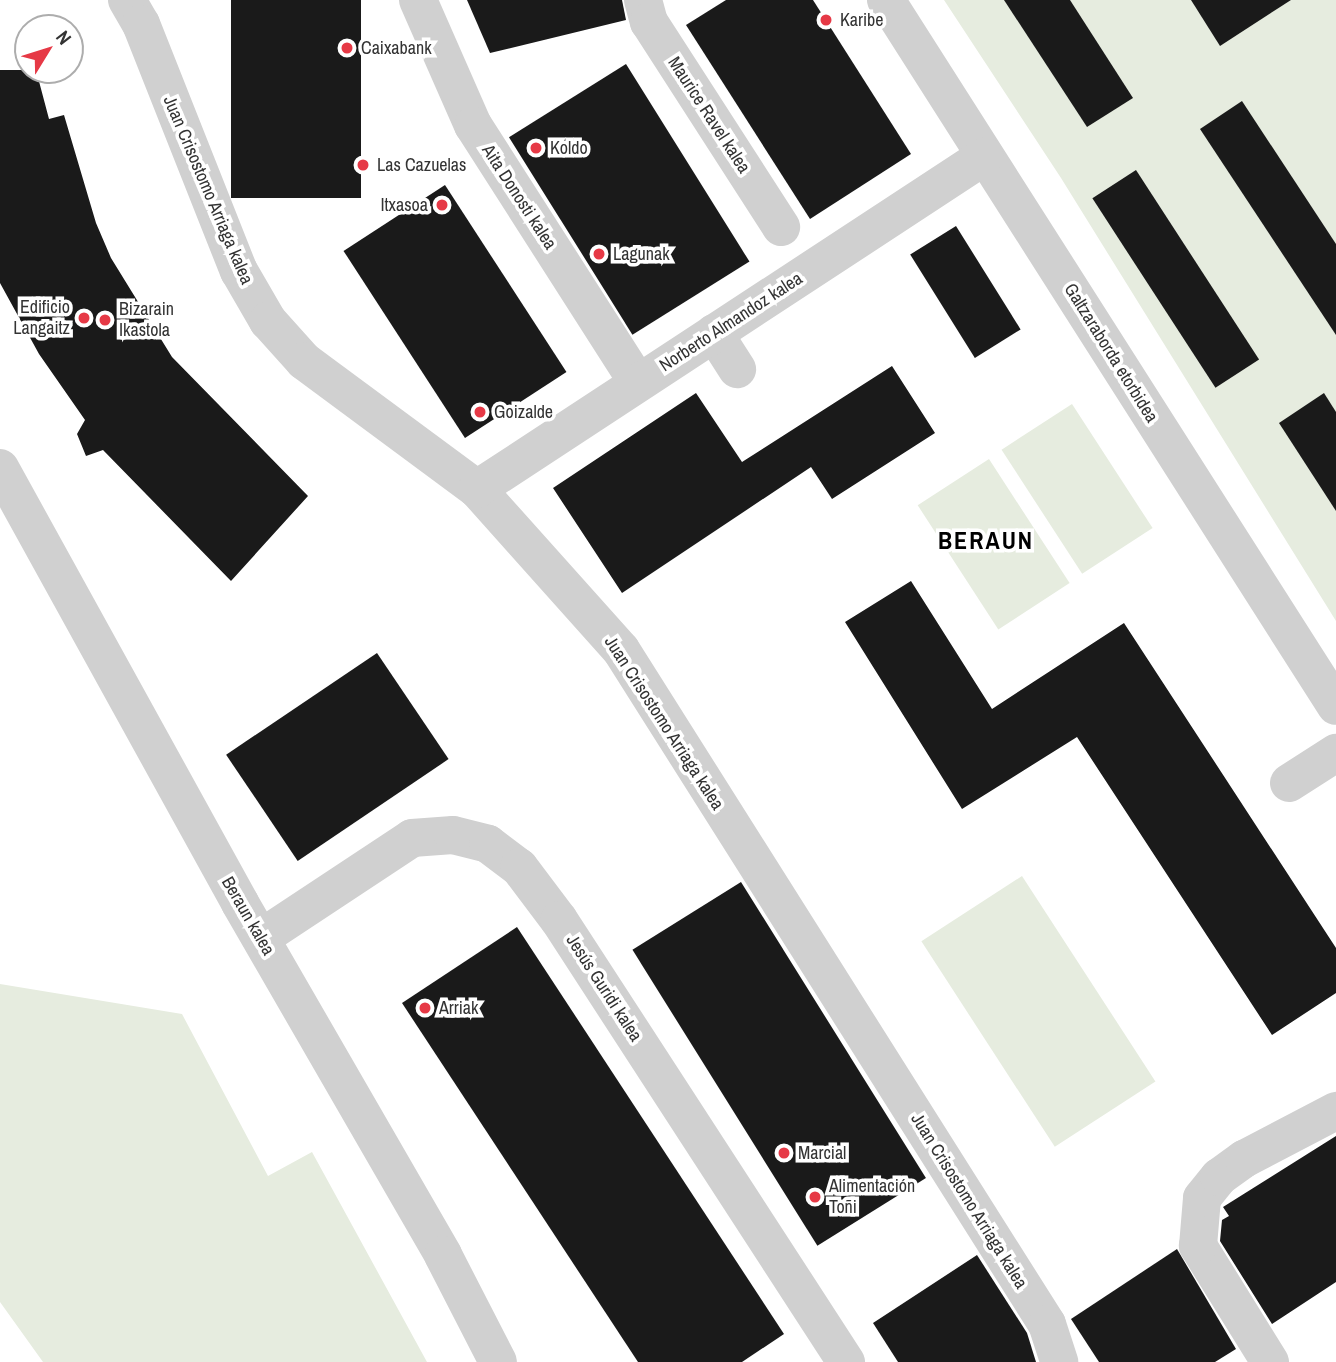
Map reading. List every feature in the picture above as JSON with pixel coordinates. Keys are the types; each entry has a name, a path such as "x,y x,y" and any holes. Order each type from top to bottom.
{"street":[{"name":"Juan Crisostomo Arriaga kalea","path":"127,0 141,24 239,271 268,321 304,361 477,489 621,650 1047,1324 1059,1362"},
{"name":"Aita Donosti kalea","path":"418,0 473,125 638,383"},
{"name":"Maurice Ravel kalea","path":"643,0 649,22 781,227"},
{"name":"Galtzaraborda etorbidea","path":"886,0 1336,706"},
{"name":"Norberto Almandoz kalea","path":"477,489 985,156"},
{"path":"714,333 737,369"},
{"name":"Beraun kalea","path":"0,468 261,938 443,1255 498,1362"},
{"path":"1289,783 1336,753"},
{"name":"Jesús Guridi kalea","path":"261,938 412,838 453,835 488,844 519,867 559,920 846,1362"},
{"path":"1270,1362 1198,1246 1202,1198 1219,1177 1244,1159 1336,1111"}],"shaded area":[{"path":"944,0 1336,0 1336,621 1061,178"},
{"path":"1072,404 1153,528 1082,574 1002,450"},
{"path":"989,459 1070,583 998,629 918,505"},
{"path":"1022,876 1155,1081 1055,1147 921,941"},
{"path":"0,984 182,1014 268,1176 312,1152 427,1362 43,1362 0,1302"}],"building":[{"path":"231,0 361,0 361,198 231,198"},
{"path":"467,0 622,0 626,20 490,53"},
{"path":"726,0 813,0 911,154 810,219 686,25"},
{"path":"1004,0 1070,0 1133,98 1087,127"},
{"path":"1191,0 1291,0 1220,46"},
{"path":"626,64 749,262 632,335 509,137"},
{"name":"Edificio Langaitz","path":"0,70 14,70 14,84 40,84 49,119 64,115 96,223 111,258 172,357 308,496 231,581 103,450 86,456 77,434 85,420 39,354 0,283"},
{"path":"1242,101 1336,244 1336,335 1200,129"},
{"path":"1136,170 1259,360 1215,388 1092,198"},
{"path":"445,185 566,372 465,438 344,251"},
{"path":"956,226 1021,329 975,358 910,255"},
{"path":"892,366 935,433 832,499 811,467 622,593 553,488 696,393 742,462"},
{"path":"1324,393 1336,412 1336,511 1279,423"},
{"path":"911,581 992,709 1124,623 1336,948 1336,993 1272,1035 1077,737 962,809 845,622"},
{"path":"377,653 449,759 298,861 226,755"},
{"path":"741,882 926,1178 817,1246 632,950"},
{"path":"517,927 784,1334 742,1362 638,1362 402,1003"},
{"path":"1336,1136 1336,1282 1272,1324 1220,1241 1222,1220 1229,1216 1223,1207"},
{"path":"1177,1249 1236,1349 1215,1362 1099,1362 1071,1319"},
{"path":"977,1255 1027,1333 1036,1362 898,1362 873,1323"}],"place":[{"name":"Karibe","path":"826,20"},
{"name":"Caixabank","path":"347,48"},
{"name":"Koldo","path":"536,148"},
{"name":"Las Cazuelas","path":"363,165"},
{"name":"Itxasoa","path":"442,205"},
{"name":"Lagunak","path":"599,254"},
{"name":"Edificio Langaitz","path":"84,318"},
{"name":"Bizarain Ikastola","path":"105,320"},
{"name":"Goizalde","path":"480,412"},
{"name":"Arriak","path":"425,1008"},
{"name":"Marcial","path":"784,1153"},
{"name":"Alimentación Toñi","path":"815,1197"}],"district":[{"name":"BERAUN","path":"986,541"}]}
